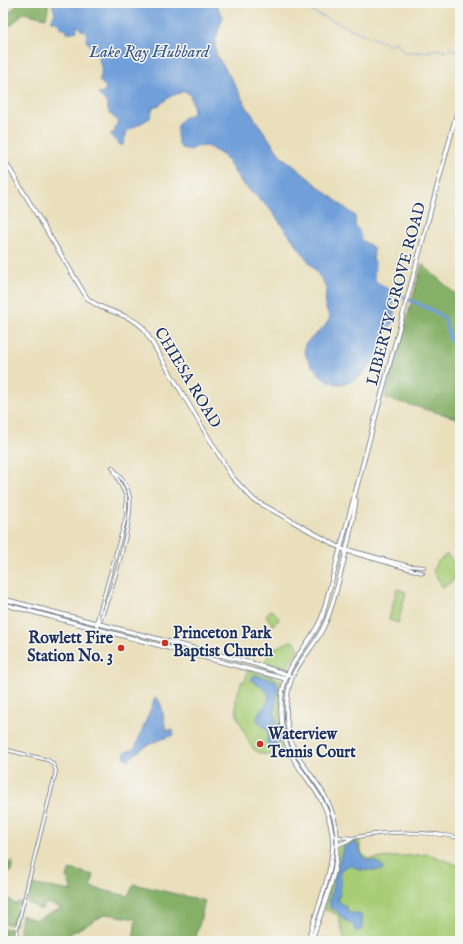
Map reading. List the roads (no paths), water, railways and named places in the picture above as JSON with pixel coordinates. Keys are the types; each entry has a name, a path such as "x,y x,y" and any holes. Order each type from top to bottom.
{"main road":[{"name":"LIBERTY GROVE ROAD","path":"310,941 310,933 329,867 332,833 327,812 321,798 313,784 294,759 285,741 281,722 281,705 285,679 286,674 295,658 319,625 406,310 460,101"},
{"name":"CHIESA ROAD","path":"3,158 87,298 97,305 136,321 144,329 229,472 242,489 254,500 346,551"},
{"name":"LIBERTY GROVE ROAD","path":"310,941 331,884 334,872 337,837 334,820 326,797 292,746 286,708 291,679 303,656 324,627 332,605 352,530 356,492"},
{"path":"3,599 218,655 286,674 291,679"},
{"path":"3,604 285,679 291,679"},
{"path":"122,635 123,630"},
{"path":"218,655 218,660"}],"street":[{"path":"96,628 97,623 126,517 125,493 112,467 124,482 129,494 131,510 116,569 97,623"},
{"path":"346,551 350,550 409,566 424,567"},
{"path":"346,551 423,573"},
{"path":"3,749 48,760 53,764 56,771 17,928 16,941"},
{"path":"337,837 353,838 391,834 435,833 460,838"},
{"path":"336,845 353,838"}],"water":[{"name":"Lake Ray Hubbard","path":"52,3 215,3 223,17 215,41 216,54 246,106 280,155 355,216 357,233 363,241 371,245 374,249 372,278 389,291 395,301 392,306 395,313 393,318 394,322 386,333 377,355 371,364 357,378 340,384 332,382 323,378 308,360 305,354 305,344 325,326 330,318 325,306 326,289 323,281 270,209 242,183 224,156 207,146 196,147 191,150 181,148 179,145 177,132 180,121 183,118 190,116 194,109 190,95 185,91 171,96 158,106 153,107 150,118 127,131 123,145 120,145 110,134 116,132 114,130 118,121 109,113 106,102 98,94 104,93 106,87 99,81 101,76 101,65 99,59 86,41 87,36 85,31 81,30 76,25 77,31 67,33 56,22 51,21 55,13"},
{"path":"254,675 277,681 278,688 274,712 280,741 274,747 267,743 268,730 259,723 257,718 266,705 269,695 251,679"},
{"path":"155,698 160,702 166,730 173,730 174,735 144,747 129,760 125,758 124,753 135,748"},
{"path":"357,843 362,856 366,859 381,864 384,868 382,870 360,870 350,865 342,869 340,873 341,884 338,901 346,907 348,912 361,915 363,928 356,932 353,925 343,919 337,911 330,908 335,878 344,847"}],"waterway":[{"path":"297,3 312,12 386,43 387,46 396,42 404,52 424,52 438,49 444,52 449,48 454,51 460,50"},
{"path":"353,226 358,231 361,242"},
{"path":"374,262 373,274 375,283"},
{"path":"382,287 434,311 445,319 450,340 460,344"}],"place":[{"name":"Princeton Park Baptist Church","path":"165,643"},
{"name":"Rowlett Fire Station No. 3","path":"121,648"},
{"name":"Waterview Tennis Court","path":"260,744"}]}
